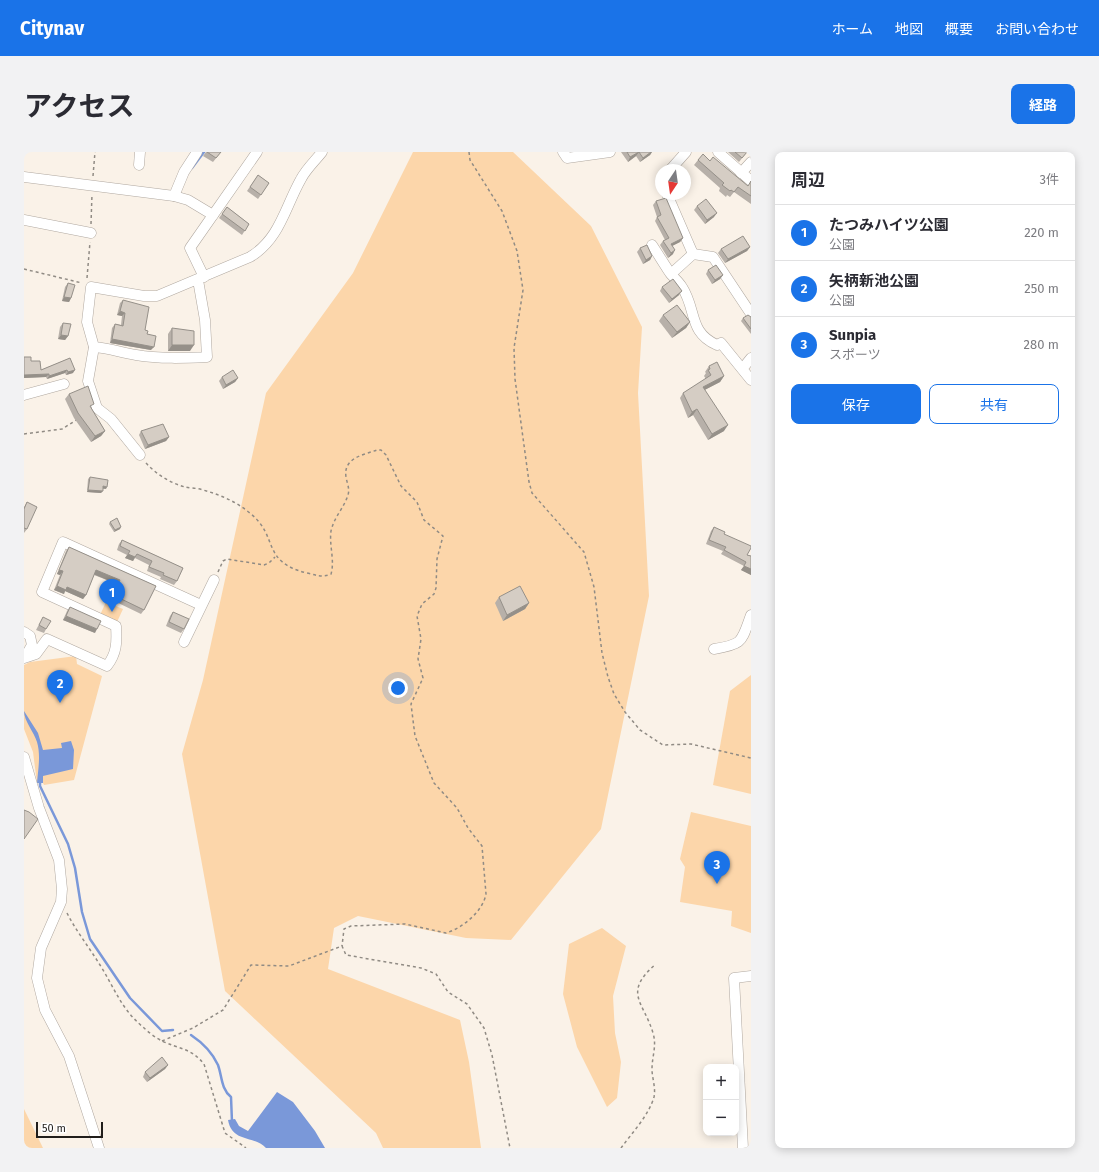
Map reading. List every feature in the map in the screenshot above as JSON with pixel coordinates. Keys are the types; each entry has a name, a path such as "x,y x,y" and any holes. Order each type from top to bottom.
{"street":[{"path":"139,165 140,152"},
{"path":"174,196 184,172 197,152"},
{"path":"94,347 108,348 136,355 168,358 207,357 201,278 190,248 257,152"},
{"path":"140,455 111,419 97,408 88,380 94,347 87,322 91,287 144,296 157,296 260,251 282,223 302,178 322,152"},
{"path":"563,152 567,158 610,152"},
{"path":"675,164 686,152"},
{"path":"718,152 751,181"},
{"path":"741,173 751,162"},
{"path":"24,177 93,187 174,196 188,200 213,215"},
{"path":"670,200 693,254"},
{"path":"24,220 91,233"},
{"path":"652,245 671,274 682,287 688,300 696,327 706,340 717,345 721,343 743,368 751,380"},
{"path":"671,274 693,254 713,256 751,314"},
{"path":"743,368 751,358"},
{"path":"24,395 64,384"},
{"path":"24,657 36,654 47,639 108,666 114,658 117,642 116,626 42,592 63,542 201,605"},
{"path":"184,642 214,580"},
{"path":"714,649 734,645 741,640 751,615"},
{"path":"24,632 30,636 32,645 24,657"},
{"path":"24,757 38,808 59,860 62,889 61,902 42,948 37,978 45,1010 69,1056 99,1148"},
{"path":"743,1148 734,978 751,976"}],"path":[{"path":"24,269 86,284 91,233 94,152"},
{"path":"469,152 470,160 502,211 517,251 523,290 514,348 515,379 528,482 532,493 584,552 594,587 602,653 614,694 625,712 640,730 663,745 691,744 751,758"},
{"path":"24,434 62,429 79,419"},
{"path":"140,455 160,476 186,487 200,489 237,503 261,524 275,557 292,570 321,577 331,574 333,569 330,540 335,518 348,493 346,472 347,465 350,460 377,450 381,450 386,455 401,486 417,502 424,520 443,536 436,558 436,588 434,594 422,604 417,616 421,640 418,659 424,678 411,704 413,722 415,736 434,783 457,808 468,828 482,846 486,894 485,901 476,913 452,931 446,933 405,924 351,926 344,929 342,946 346,955 422,968 436,974 448,992 467,1004 484,1028 492,1055 510,1148"},
{"path":"214,580 223,561 227,559 264,565 269,563 275,557"},
{"path":"61,902 101,966 121,1004 142,1027 162,1041 183,1048 198,1056 208,1074 225,1133 246,1148"},
{"path":"162,1041 193,1028 223,1010 251,966 289,966 342,946"},
{"path":"621,1148 651,1105 654,1095 652,1068 656,1044 653,1032 638,1001 637,991 644,974 656,964"}],"shaded area":[{"path":"413,152 513,152 591,226 642,327 638,393 649,596 601,829 511,940 466,938 358,916 334,928 328,969 460,1020 469,1062 481,1148 383,1148 376,1133 225,991 182,754 203,680 266,393 353,273"},
{"path":"106,602 123,609 117,622 100,615"},
{"path":"76,656 77,664 102,676 74,780 44,785 43,783 37,783 33,752 24,729 24,665 30,662"},
{"path":"751,675 751,794 713,785 730,691"},
{"path":"691,812 751,826 751,933 731,926 732,911 680,902 685,867 680,859"},
{"path":"602,928 626,946 613,996 615,1033 621,1062 617,1098 607,1107 577,1047 563,994 569,944"},
{"path":"24,1109 43,1148 24,1148"}],"water":[{"path":"24,711 38,733 43,750 62,748 61,743 71,741 74,750 73,769 43,776 43,783 37,783 39,752 36,738 24,715"},
{"path":"277,1092 293,1102 315,1131 325,1148 266,1148 256,1141 239,1136 234,1132 230,1127 228,1120 235,1119 239,1126 248,1131"}],"building":[{"path":"207,152 221,152 216,158"},
{"path":"627,152 639,152 630,157"},
{"path":"639,152 651,152 643,158"},
{"path":"735,152 747,152 742,158"},
{"path":"703,154 710,161 713,157 748,186 751,181 751,196 738,187 734,192 722,185 724,183 698,160"},
{"path":"258,175 269,183 261,195 250,187"},
{"path":"706,199 717,213 707,220 697,206"},
{"path":"667,200 683,238 671,244 675,250 671,253 663,241 669,238 657,217 661,215 656,201"},
{"path":"227,207 249,224 245,231 222,214"},
{"path":"743,236 750,247 728,259 721,249"},
{"path":"647,245 652,256 646,260 640,248"},
{"path":"716,265 723,275 715,280 708,270"},
{"path":"673,279 682,291 672,299 662,287"},
{"path":"68,283 75,285 71,298 64,297"},
{"path":"123,300 149,307 145,330 148,331 147,334 156,336 154,347 112,339 115,324 123,326 125,313 120,311"},
{"path":"677,305 690,322 677,332 663,315"},
{"path":"748,315 751,317 751,329 743,318"},
{"path":"63,323 71,324 68,336 61,335"},
{"path":"172,328 194,331 194,345 172,345"},
{"path":"24,357 31,357 31,361 40,361 41,370 70,358 75,370 68,372 67,370 49,376 49,374 24,375"},
{"path":"717,362 724,376 703,387 728,425 712,434 697,409 692,412 683,393 711,375 708,370 710,369 709,366"},
{"path":"233,370 238,378 226,385 222,377"},
{"path":"88,386 94,404 90,406 105,431 95,436 78,413 69,394"},
{"path":"163,424 169,437 148,445 141,431"},
{"path":"90,477 108,480 107,487 103,486 103,491 88,490"},
{"path":"27,502 37,507 27,529 24,528 24,509"},
{"path":"117,518 121,527 115,530 110,522"},
{"path":"714,527 725,532 724,534 751,546 747,555 751,556 751,569 744,566 746,562 724,550 726,547 709,540"},
{"path":"122,540 183,568 177,581 163,575 164,573 149,567 152,561 137,554 135,557 128,554 130,551 120,546"},
{"path":"69,547 156,586 144,610 113,595 120,580 96,570 86,595 67,587 66,590 57,586 63,571 59,570"},
{"path":"520,586 529,603 507,615 499,597"},
{"path":"70,607 101,621 97,629 66,616"},
{"path":"173,612 189,619 184,629 169,622"},
{"path":"43,617 51,621 46,629 39,625"},
{"path":"24,810 38,819 24,839"},
{"path":"162,1057 168,1065 150,1078 145,1072"}],"waterway":[{"path":"192,168 204,152"},
{"path":"40,781 40,786 68,844 75,868 82,912 90,939 130,998 162,1031 173,1030"},
{"path":"191,1035 207,1048 218,1065 225,1090 231,1097 232,1122"}],"place":[{"name":"たつみハイツ公園","path":"112,612"},
{"name":"矢柄新池公園","path":"60,703"},
{"name":"Sunpia","path":"717,884"}]}
